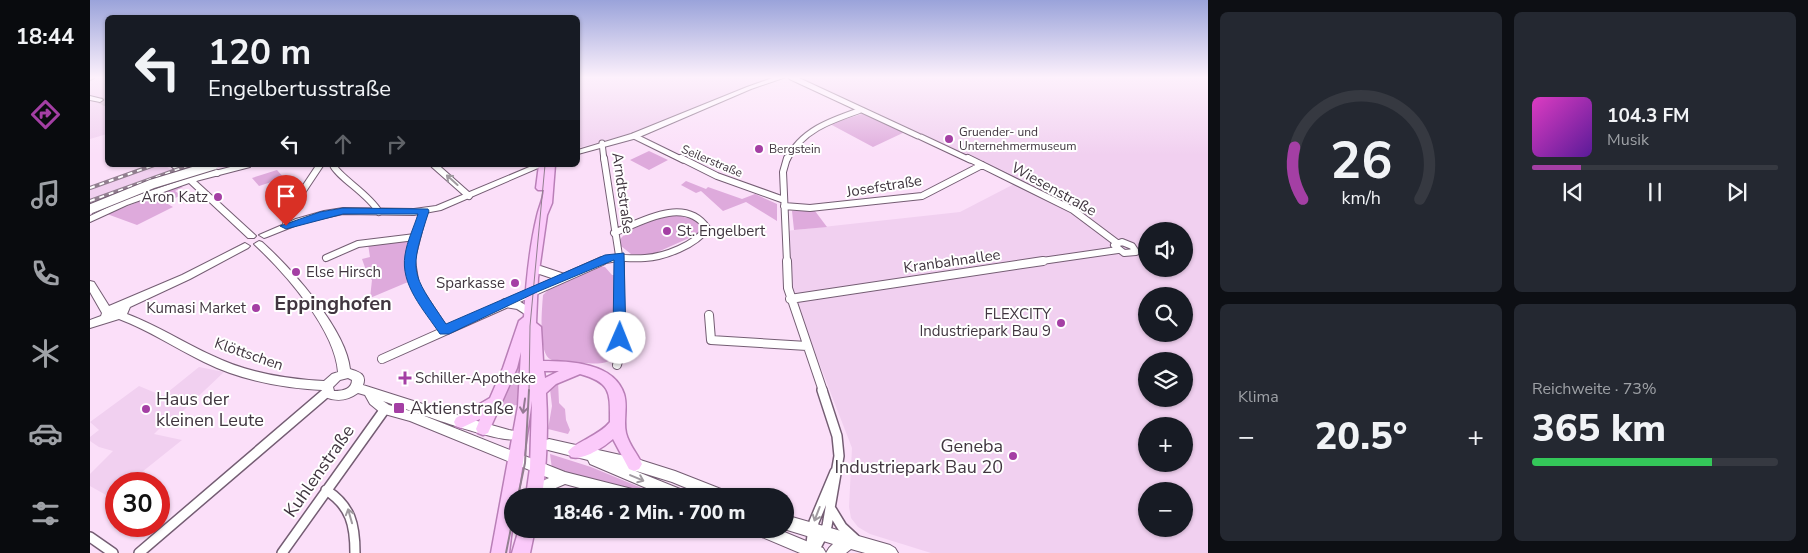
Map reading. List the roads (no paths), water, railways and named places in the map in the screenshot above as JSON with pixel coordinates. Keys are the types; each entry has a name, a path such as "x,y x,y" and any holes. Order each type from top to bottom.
{"main road":[{"path":"580,151 602,143 634,136 714,103"},
{"path":"176,167 258,239 312,302 344,361 344,374"},
{"path":"90,323 245,246 243,243 258,239 286,226 324,214 343,211 377,209 424,211 438,208 537,167"},
{"path":"542,167 539,205 542,215"},
{"path":"500,553 532,366 535,329 533,266 538,251 551,167"},
{"path":"90,219 143,196 190,180 211,168"},
{"path":"90,205 136,187 211,168"},
{"path":"90,209 146,186 211,168"},
{"path":"483,428 496,400 529,312 540,270 538,251"},
{"path":"90,284 102,301 116,311"},
{"name":"Klöttschen","path":"116,311 139,320 211,360 260,377 327,389"},
{"path":"529,312 532,366 540,390 536,488"},
{"path":"532,366 580,370 602,375 614,386 618,395 617,423 622,444 634,464"},
{"path":"540,390 559,375 580,370"},
{"path":"344,374 353,374 358,377 359,382 356,388 342,396 334,396 327,389 332,379 344,374"},
{"path":"356,388 405,402 461,422 509,435"},
{"path":"369,392 374,401 385,409 413,417 564,478 602,488"},
{"path":"461,422 476,416 496,400"},
{"path":"576,452 600,442 610,434 617,423"},
{"path":"549,445 634,464 699,488"},
{"path":"576,452 661,488"},
{"path":"544,488 564,478"},
{"path":"794,525 890,553"},
{"path":"521,553 525,538"},
{"path":"782,538 814,551"},
{"path":"834,553 847,542"}],"street":[{"name":"Wiesenstraße","path":"847,103 982,165 1073,210 1117,246"},
{"path":"818,533 831,510 839,456 837,436 790,299 787,283 782,202 784,166 794,144 814,129 861,110"},
{"name":"Seilerstraße","path":"634,136 696,167 782,202"},
{"name":"Arndtstraße","path":"602,143 614,233 620,256 620,358 617,365"},
{"name":"Josefstraße","path":"782,202 810,208 922,196 982,165"},
{"path":"286,226 288,213 320,167"},
{"path":"334,167 339,174 356,186 377,209"},
{"path":"436,167 469,196"},
{"path":"424,211 415,237 410,260 412,281 444,330"},
{"path":"382,359 561,277 620,256 641,259 654,258 700,238 707,228 703,220 694,214 674,211 614,233"},
{"path":"326,258 337,251 362,242 415,237"},
{"name":"Kranbahnallee","path":"790,299 1117,246"},
{"path":"540,270 561,277"},
{"path":"504,303 518,305 529,312"},
{"path":"709,315 712,340 807,346"},
{"path":"139,553 327,389"},
{"name":"Kuhlenstraße","path":"282,553 385,409"},
{"path":"814,551 825,491 838,466"},
{"path":"326,490 340,498 347,505 352,517 355,553"},
{"path":"831,510 842,526 862,546"},
{"path":"90,537 111,552"}],"tram line":[{"path":"529,391 530,326 545,167"},
{"path":"520,488 525,463 529,390"},
{"path":"506,553 509,538"}],"railway":[{"path":"90,188 148,167"},
{"path":"90,201 184,167"}],"place":[{"name":"Gruender- und Unternehmermuseum","path":"949,139"},
{"name":"Bergstein","path":"759,149"},
{"name":"Aron Katz","path":"218,197"},
{"name":"St. Engelbert","path":"667,231"},
{"name":"Else Hirsch","path":"296,272"},
{"name":"Sparkasse","path":"515,283"},
{"name":"Kumasi Market","path":"256,308"},
{"name":"FLEXCITY Industriepark Bau 9","path":"1061,323"},
{"name":"Schiller-Apotheke","path":"405,378"},
{"name":"Aktienstraße","path":"399,408"},
{"name":"Haus der kleinen Leute","path":"146,409"},
{"name":"Geneba Industriepark Bau 20","path":"1013,456"}],"district":[{"name":"Eppinghofen","path":"333,303"}]}
